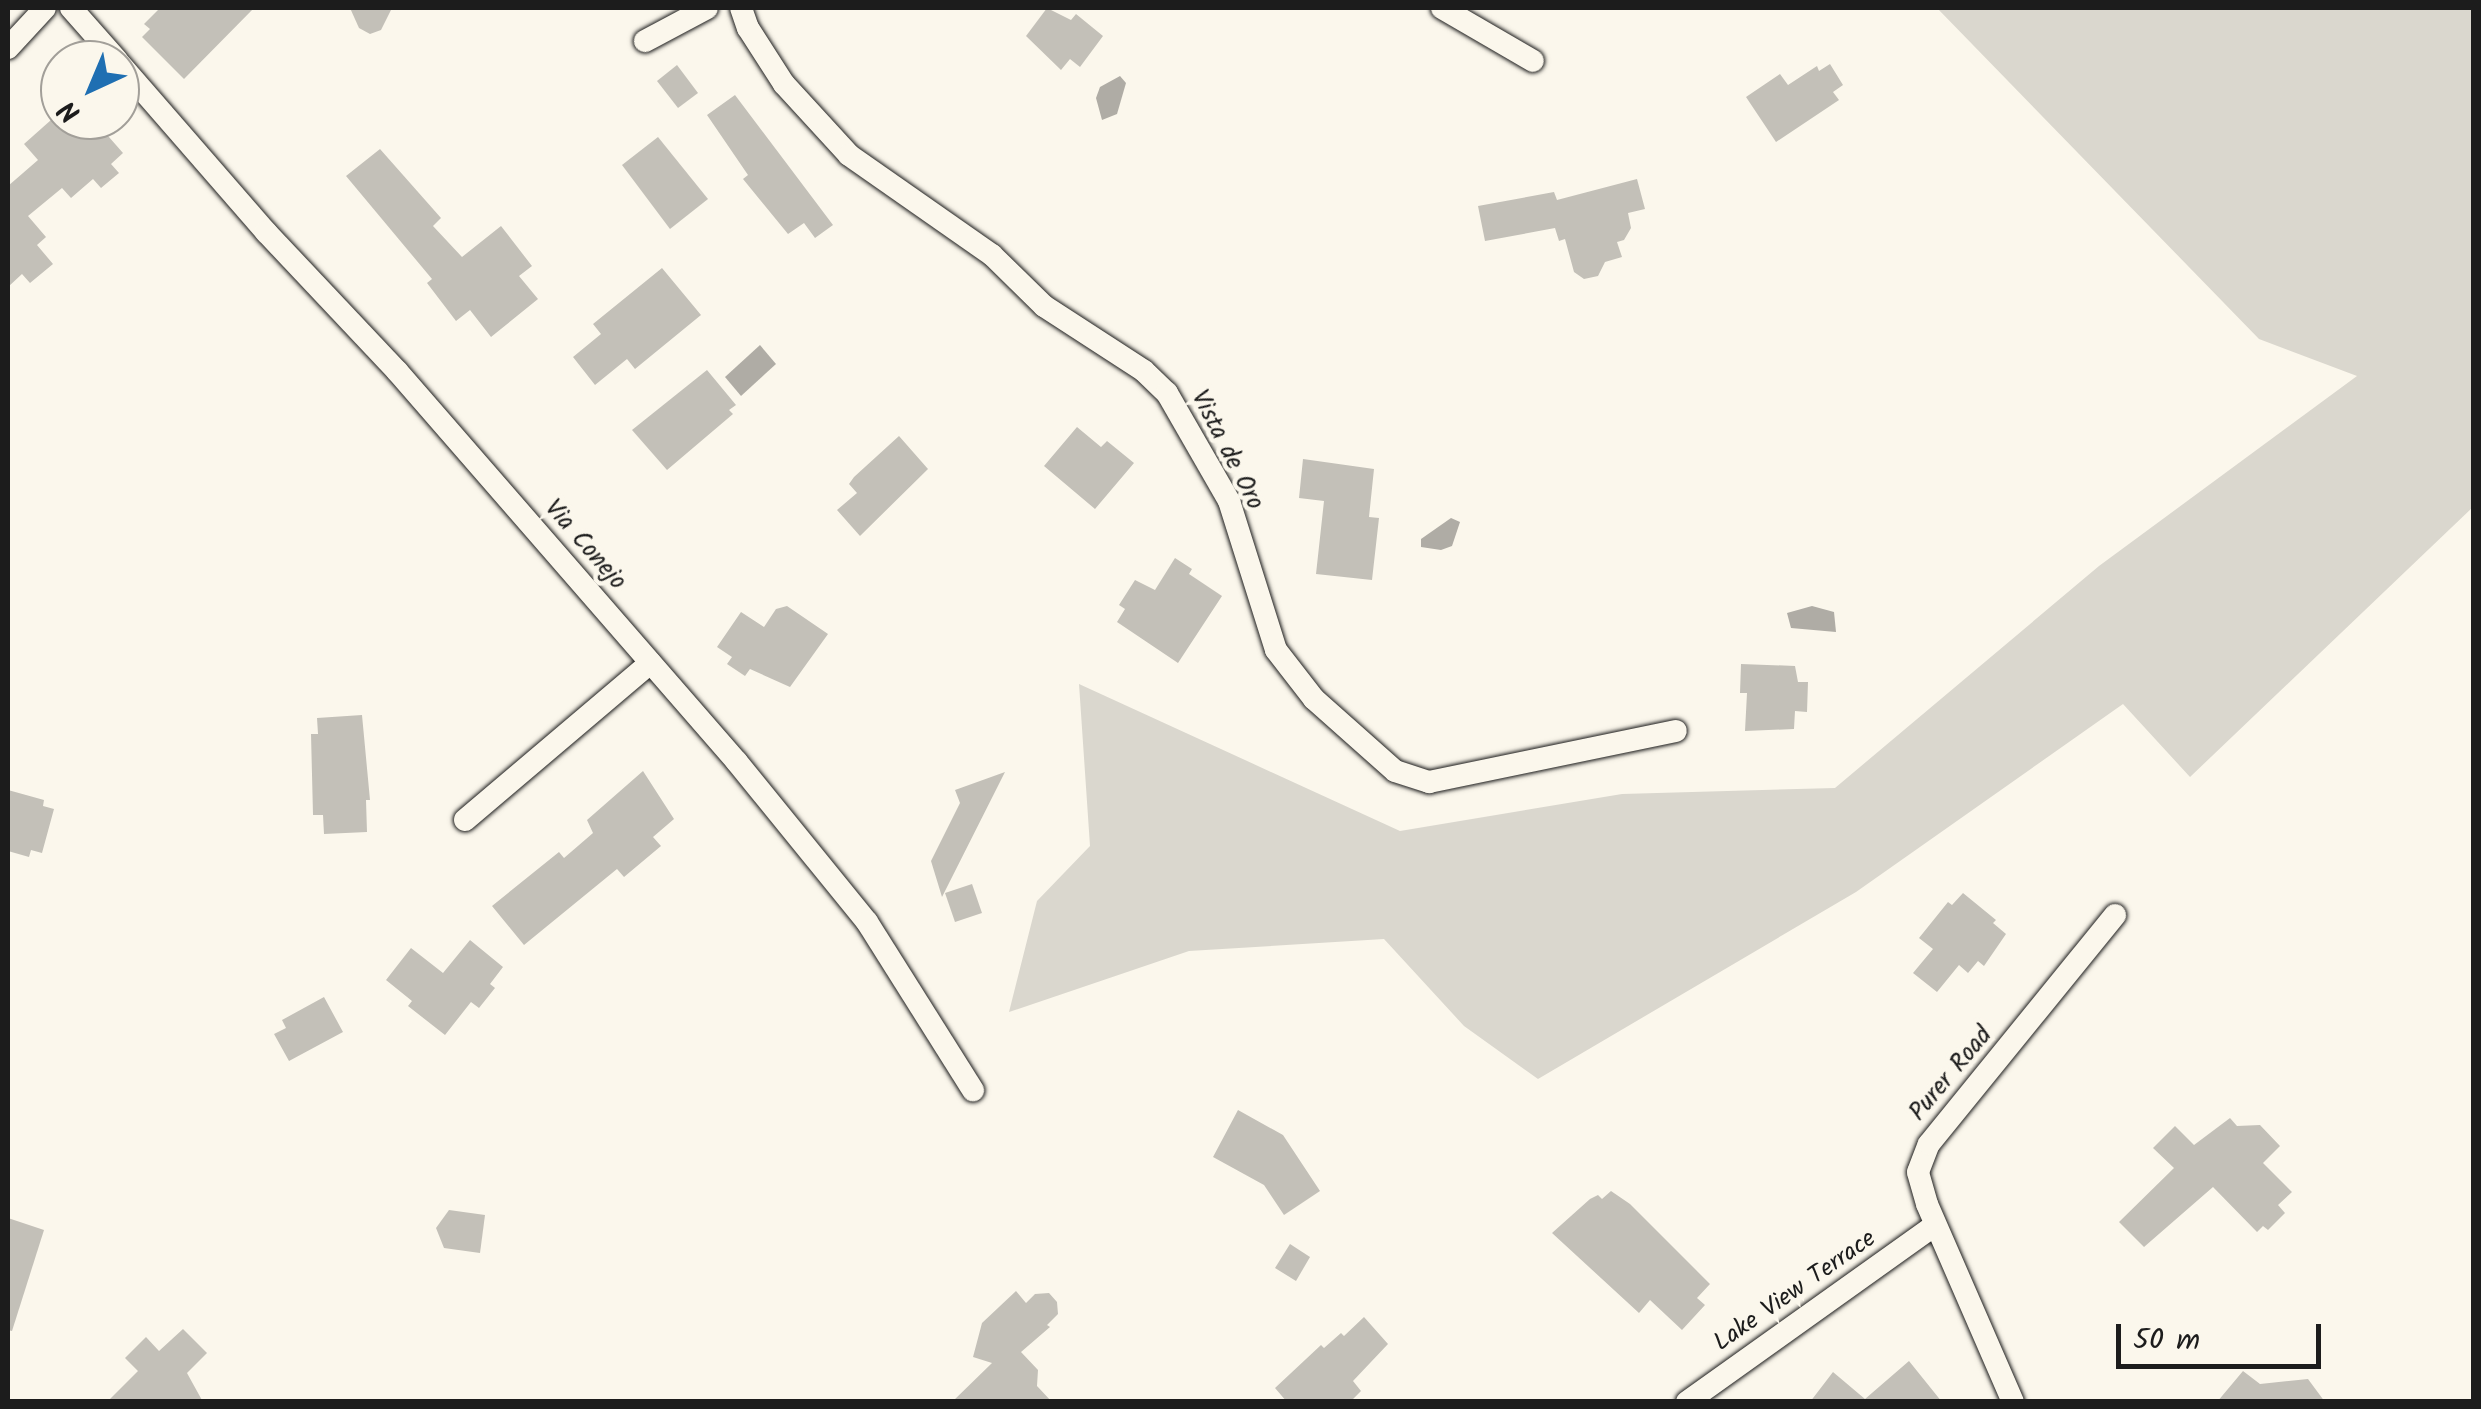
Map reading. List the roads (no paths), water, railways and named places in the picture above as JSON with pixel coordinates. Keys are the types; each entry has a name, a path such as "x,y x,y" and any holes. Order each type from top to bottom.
{"street":[{"path":"8,48 46,8"},
{"name":"Via Conejo","path":"71,8 99,40"},
{"path":"646,41 708,8"},
{"name":"Vista de Oro","path":"741,8 748,28 776,73 808,115 849,154 992,255 1044,306 1144,371 1167,394 1229,501 1276,650 1314,699 1395,771 1429,782 1676,731"},
{"path":"1442,8 1533,60"},
{"name":"Via Conejo","path":"140,87 266,232 397,370 868,922 974,1090"},
{"path":"464,820 650,663"},
{"name":"Purer Road","path":"2013,1402 1935,1225 1918,1172 1928,1144 2115,915"},
{"name":"Lake View Terrace","path":"1687,1402 1935,1225"}]}
